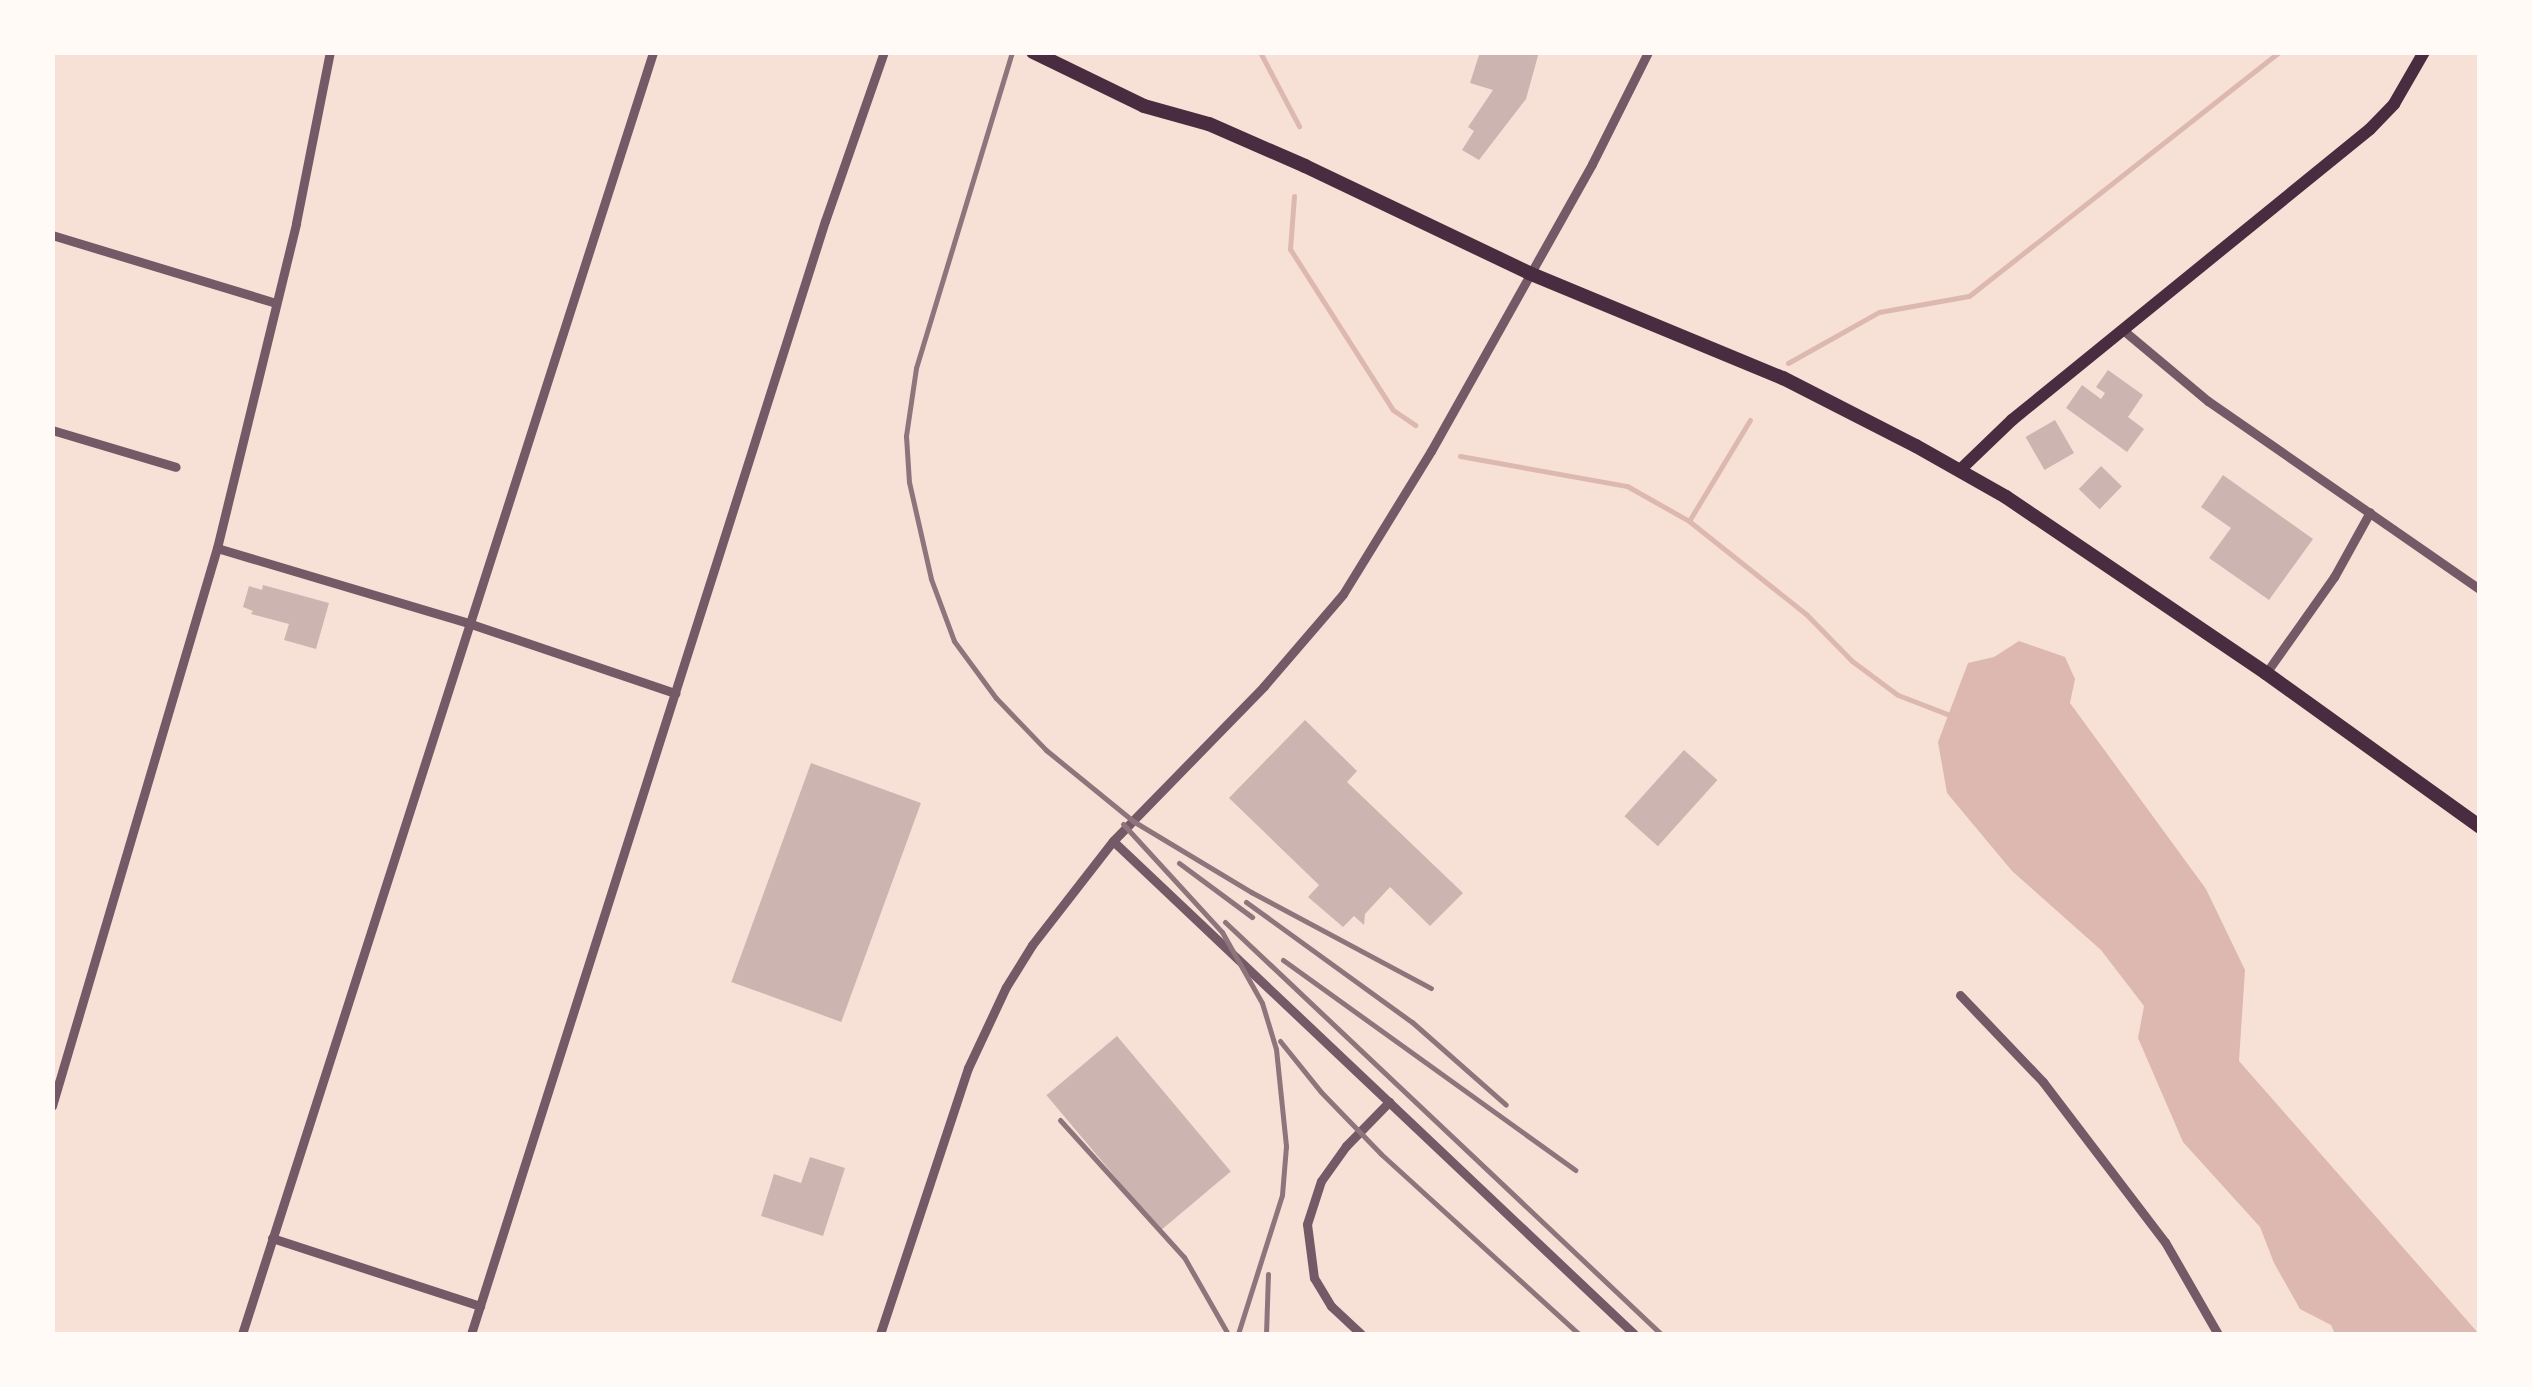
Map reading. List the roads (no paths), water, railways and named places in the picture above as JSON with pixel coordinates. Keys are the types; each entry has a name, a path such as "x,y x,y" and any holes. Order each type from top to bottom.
{"main road":[{"path":"1033,52 1144,106 1209,124 1529,273 1783,378 1960,470 2266,673 2480,827"},
{"path":"1960,470 2012,420 2370,129 2394,104 2424,52"}],"street":[{"path":"52,1106 217,548 276,303 330,52"},
{"path":"242,1334 652,52"},
{"path":"471,1334 861,110 884,52"},
{"path":"880,1334 984,1031 1032,945 1114,841 1264,686 1343,594 1431,450 1608,134 1648,52"},
{"path":"52,235 276,303"},
{"path":"2123,330 2174,376 2480,588"},
{"path":"52,430 176,467"},
{"path":"2266,673 2334,577 2370,512"},
{"path":"217,548 468,624 675,693"},
{"path":"1114,841 1634,1334"},
{"path":"1960,996 2043,1082 2165,1242 2218,1334"},
{"path":"1361,1334 1331,1306 1314,1278 1307,1224 1321,1181 1346,1146 1389,1102"},
{"path":"272,1238 480,1306"}],"waterway":[{"path":"1260,52 1299,126"},
{"path":"1788,363 1879,312 1969,296 2279,52"},
{"path":"1294,196 1290,249 1393,410 1415,425"},
{"path":"1689,521 1750,420"},
{"path":"1460,456 1627,486 1689,521 1807,615 1852,661 1898,695 1947,714"}],"railway":[{"path":"1012,52 916,368 906,436 909,482 931,579 954,641 996,698 1046,750 1133,821 1251,892 1431,988"},
{"path":"1123,824 1222,932 1262,1003 1276,1049 1286,1146 1282,1195 1238,1334"},
{"path":"1179,863 1252,917"},
{"path":"1246,902 1412,1022 1506,1105"},
{"path":"1225,922 1661,1334"},
{"path":"1283,960 1575,1170"},
{"path":"1280,1041 1321,1092 1381,1154 1579,1334"},
{"path":"1060,1120 1184,1257 1228,1334"},
{"path":"1266,1334 1268,1274"}]}
